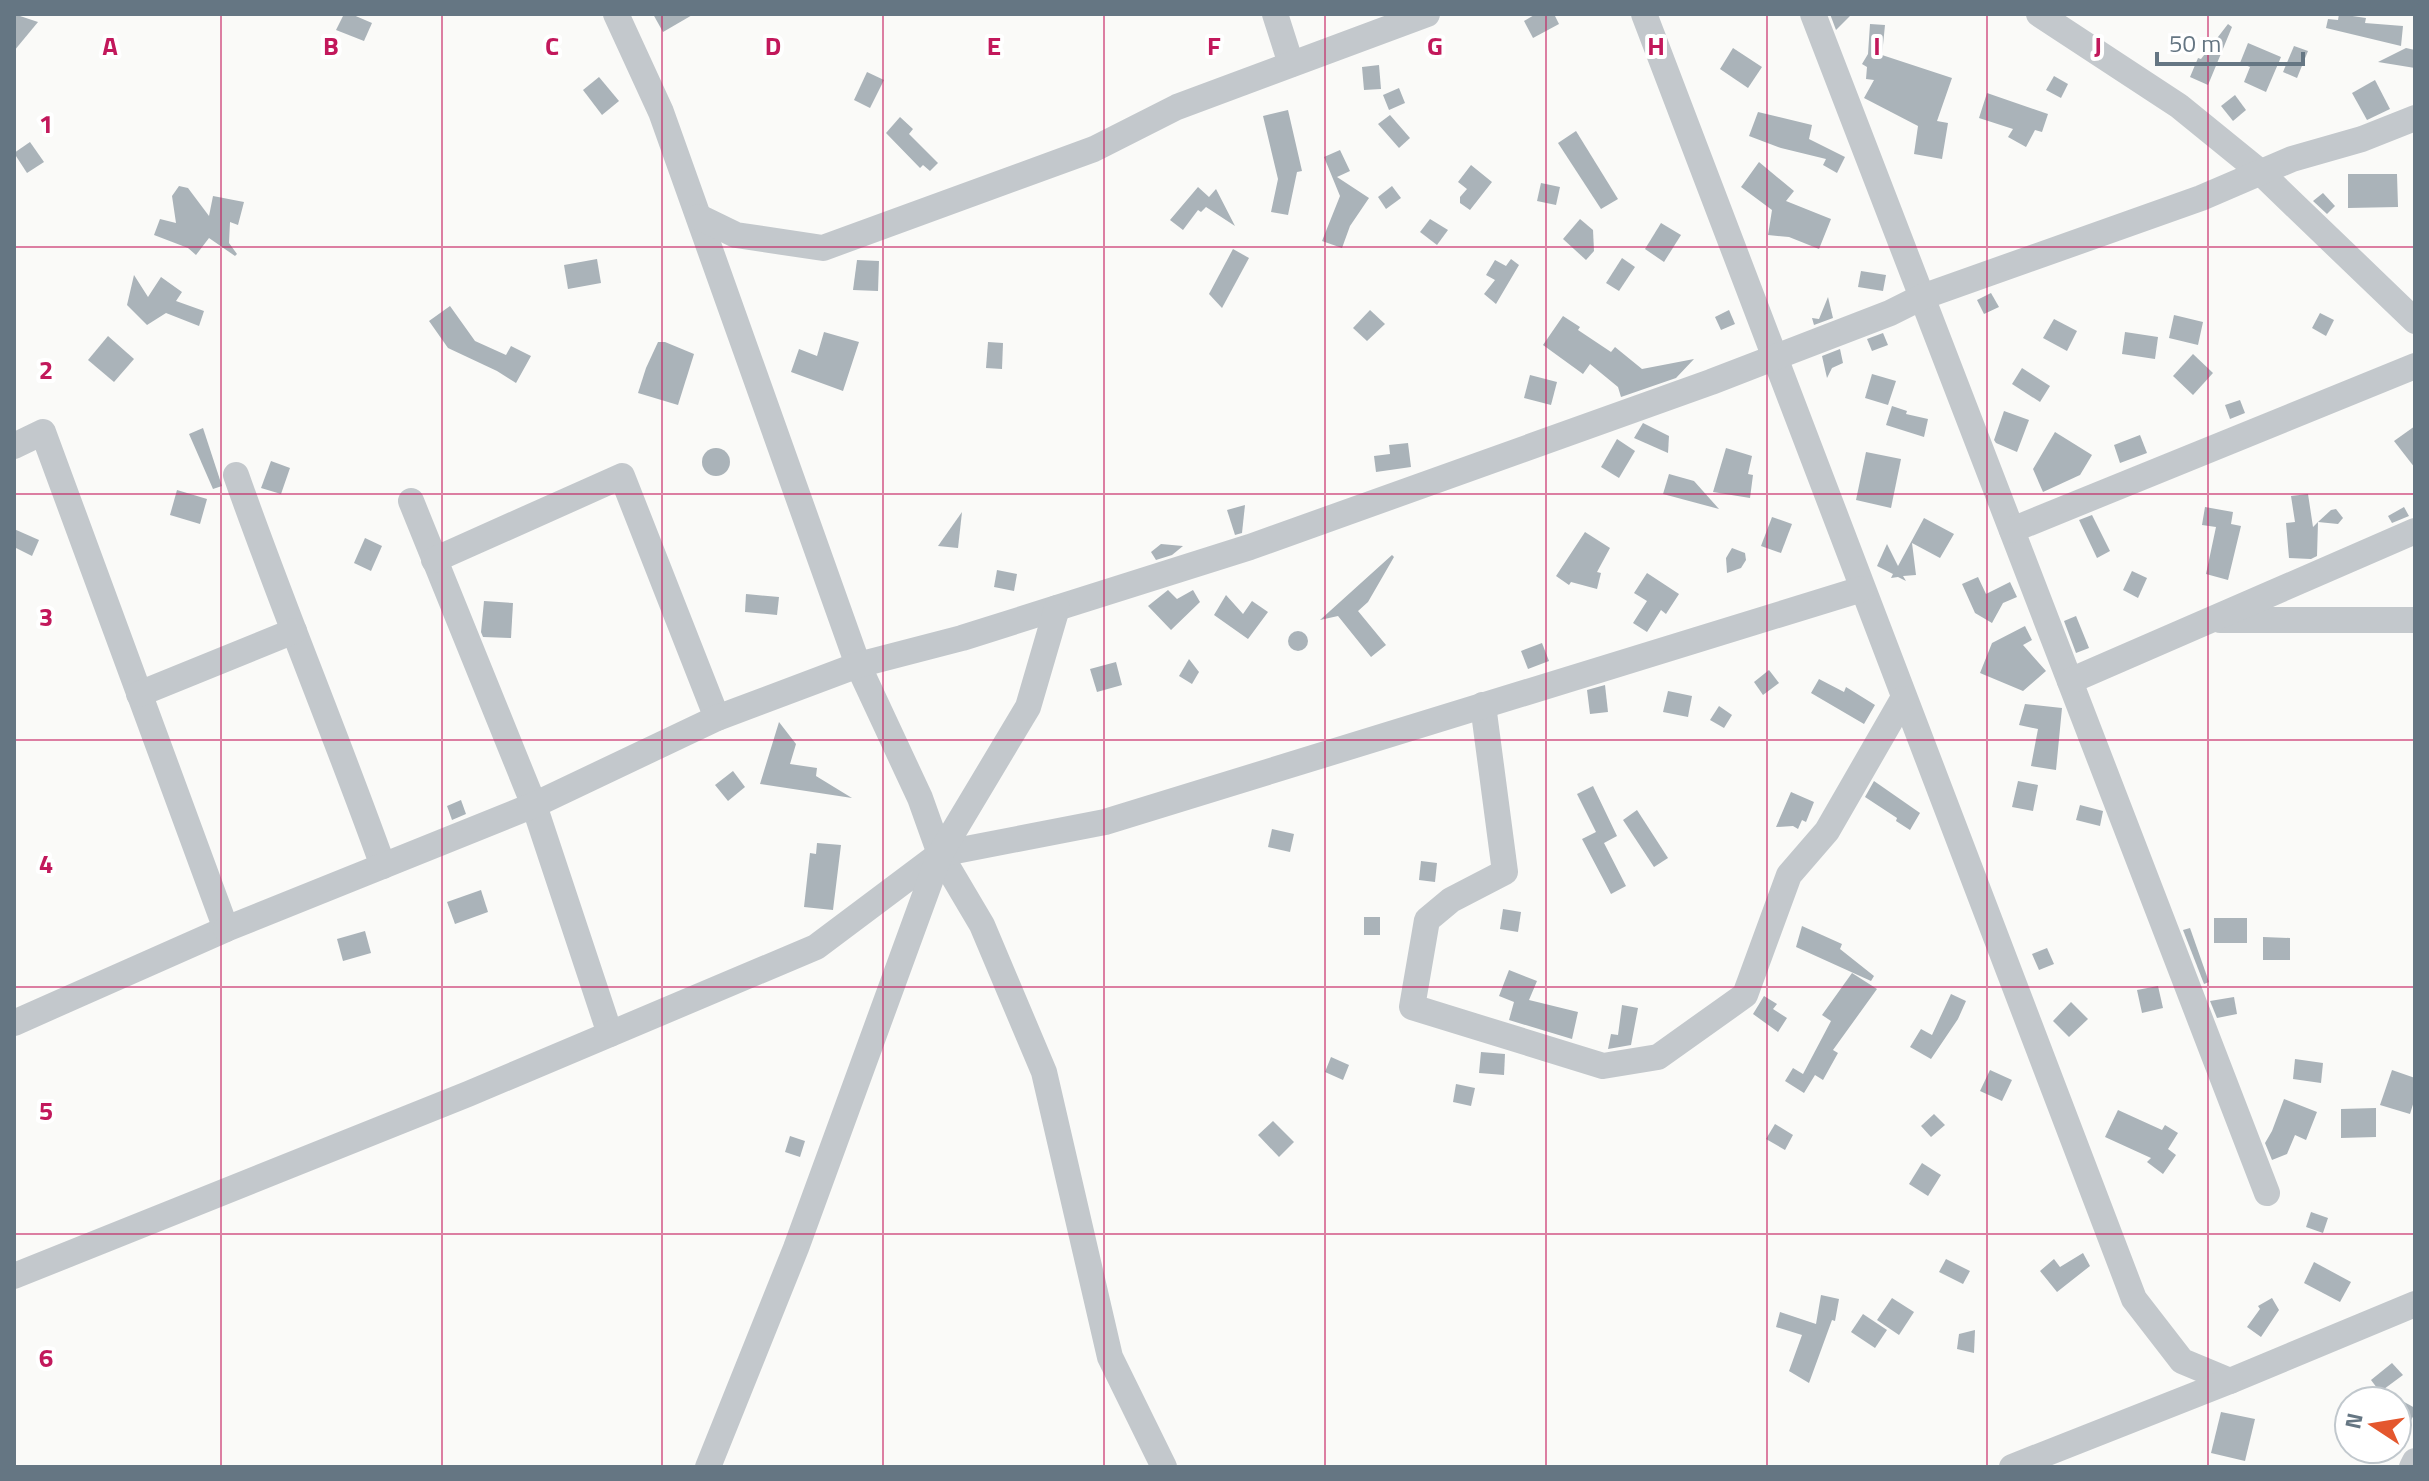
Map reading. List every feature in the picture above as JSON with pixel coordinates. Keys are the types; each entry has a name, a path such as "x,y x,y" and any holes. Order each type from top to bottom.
{"street":[{"path":"616,14 661,112 858,665 920,798 940,854 982,925 1044,1072 1110,1357 1164,1467"},
{"path":"1275,14 1291,64"},
{"path":"699,217 736,235 823,248 1094,149 1177,107 1427,14"},
{"path":"1644,14 2134,1299 2182,1361 2230,1381"},
{"path":"1813,14 2267,1193"},
{"path":"2039,14 2179,106 2259,171 2415,321"},
{"path":"14,1023 226,929 534,805 717,718 858,665 962,638 1250,547 1774,358 1890,313 1922,297 2201,198 2259,171 2415,118"},
{"path":"2012,530 2415,366"},
{"path":"14,446 43,432 226,929"},
{"path":"236,475 383,866"},
{"path":"434,560 622,476 717,718"},
{"path":"411,501 534,805 610,1034"},
{"path":"2070,681 2415,531"},
{"path":"14,1276 468,1094 816,947 940,854 1105,822 1862,589"},
{"path":"708,1467 796,1248 940,854 1028,707 1057,608"},
{"path":"2209,620 2415,620"},
{"path":"139,694 294,631"},
{"path":"1483,705 1505,872 1451,900 1427,920 1412,1007 1603,1066 1658,1057 1745,995 1789,875 1827,831 1903,699"},
{"path":"2012,1467 2415,1304"},
{"path":"2412,1467 2415,1461"}],"building":[{"path":"14,14 38,22 14,51"},
{"path":"344,14 372,23 364,41 336,30"},
{"path":"653,14 694,14 663,32"},
{"path":"1536,14 1554,14 1559,24 1533,38 1524,21"},
{"path":"1830,14 1852,14 1836,30"},
{"path":"2339,14 2366,18 2365,23 2403,26 2401,46 2326,28 2328,19 2338,20"},
{"path":"1870,24 1885,25 1882,55 1952,78 1937,121 1948,123 1942,159 1914,154 1918,126 1864,98 1874,80 1866,79 1867,67 1862,64 1868,54"},
{"path":"2228,24 2232,27 2208,85 2190,77 2198,58 2201,59"},
{"path":"2248,43 2281,57 2266,92 2244,82 2250,67 2240,63"},
{"path":"2294,46 2308,51 2297,78 2283,72"},
{"path":"1733,48 1762,67 1748,88 1720,69"},
{"path":"2406,48 2415,50 2415,68 2378,62"},
{"path":"1379,65 1381,89 1364,90 1362,67"},
{"path":"867,72 884,80 870,108 854,100"},
{"path":"2054,76 2068,84 2061,98 2046,90"},
{"path":"599,77 619,101 602,115 583,90"},
{"path":"2375,80 2390,109 2367,120 2352,93"},
{"path":"1399,88 1405,103 1389,110 1383,95"},
{"path":"1987,93 2048,114 2042,132 2035,130 2026,147 2008,137 2013,129 1979,118"},
{"path":"2235,95 2246,110 2233,121 2221,106"},
{"path":"1288,110 1302,171 1297,172 1288,215 1271,212 1278,179 1263,116"},
{"path":"1758,112 1812,125 1809,139 1845,157 1837,173 1823,165 1826,159 1749,136"},
{"path":"1390,115 1410,138 1399,148 1378,124"},
{"path":"900,117 913,129 909,134 938,163 930,171 923,165 920,168 886,133"},
{"path":"1576,131 1618,199 1601,209 1558,143"},
{"path":"30,142 44,162 27,173 14,153"},
{"path":"1340,150 1350,171 1337,177 1369,198 1350,226 1342,248 1322,241 1340,196 1324,157"},
{"path":"1759,162 1794,191 1786,201 1831,219 1819,249 1789,237 1768,235 1772,210 1741,187"},
{"path":"1471,165 1492,182 1470,210 1460,203 1460,197 1467,189 1458,182"},
{"path":"2348,174 2397,174 2398,207 2348,208"},
{"path":"1541,183 1560,187 1556,205 1537,201"},
{"path":"179,186 188,188 209,216 213,196 244,202 238,225 230,222 229,243 237,254 235,256 209,238 196,255 188,248 154,235 160,219 176,223 172,196"},
{"path":"1392,186 1401,198 1386,209 1378,197"},
{"path":"1198,187 1209,197 1216,189 1235,226 1206,207 1201,212 1198,210 1183,230 1170,220"},
{"path":"2323,193 2335,206 2327,214 2313,201"},
{"path":"1430,219 1448,230 1437,245 1420,232"},
{"path":"1580,219 1593,230 1594,251 1586,260 1563,239"},
{"path":"1661,223 1681,235 1664,262 1645,249"},
{"path":"1233,249 1249,258 1222,308 1209,294"},
{"path":"1622,258 1635,267 1619,291 1606,283"},
{"path":"597,259 601,283 568,289 564,265"},
{"path":"1511,259 1519,265 1496,304 1484,294 1495,280 1486,275 1495,260 1506,266"},
{"path":"857,260 879,261 878,291 853,290"},
{"path":"1861,271 1886,275 1883,291 1858,287"},
{"path":"134,275 148,297 161,277 182,292 176,301 204,311 199,326 166,313 147,325 127,305"},
{"path":"1991,293 1999,307 1984,314 1977,300"},
{"path":"1828,297 1833,318 1814,325 1812,318 1819,319"},
{"path":"450,306 475,341 506,355 511,346 531,356 516,383 448,348 429,321"},
{"path":"1370,310 1385,324 1367,341 1353,328"},
{"path":"1729,310 1735,324 1721,330 1715,317"},
{"path":"2320,313 2334,320 2326,336 2312,328"},
{"path":"2174,315 2203,322 2198,345 2169,338"},
{"path":"1563,316 1580,327 1578,330 1611,352 1615,347 1642,369 1694,359 1676,378 1621,397 1618,387 1590,364 1583,374 1543,345"},
{"path":"2054,319 2077,331 2067,351 2043,338"},
{"path":"824,332 859,342 843,391 791,372 799,349 817,356"},
{"path":"2125,332 2158,337 2155,359 2122,354"},
{"path":"1883,333 1888,345 1872,351 1867,339"},
{"path":"108,336 134,359 114,382 88,360"},
{"path":"658,342 694,354 678,405 638,393"},
{"path":"988,342 1003,343 1002,369 986,368"},
{"path":"1840,349 1843,363 1832,368 1827,378 1822,356"},
{"path":"2193,354 2213,373 2193,395 2173,376"},
{"path":"2022,368 2050,386 2040,402 2012,384"},
{"path":"1872,374 1896,381 1888,405 1865,398"},
{"path":"1530,375 1557,382 1551,405 1524,398"},
{"path":"2240,400 2245,413 2230,419 2225,405"},
{"path":"1892,406 1907,411 1906,414 1928,419 1924,437 1886,425"},
{"path":"2004,411 2029,420 2017,452 1994,440"},
{"path":"1643,423 1669,436 1668,453 1634,438"},
{"path":"2415,426 2415,468 2394,441"},
{"path":"203,428 222,486 213,489 189,434"},
{"path":"2055,432 2092,455 2080,475 2043,492 2033,469"},
{"path":"2140,435 2147,453 2120,463 2114,445"},
{"path":"1617,439 1635,451 1619,478 1601,467"},
{"path":"1408,443 1411,467 1376,472 1374,456 1390,454 1389,445"},
{"path":"716,448 726,452 730,462 726,472 716,476 706,472 702,462 706,452"},
{"path":"1726,448 1752,456 1748,474 1753,475 1750,498 1713,492"},
{"path":"1866,452 1901,459 1891,508 1856,500"},
{"path":"271,461 290,468 281,494 261,488"},
{"path":"1669,474 1694,481 1719,509 1663,494"},
{"path":"177,490 207,499 200,524 170,515"},
{"path":"2308,494 2313,527 2318,522 2317,556 2311,559 2289,558 2286,523 2295,522 2291,496"},
{"path":"1245,505 1242,533 1235,535 1227,510"},
{"path":"2205,507 2233,512 2231,524 2241,526 2228,580 2206,574 2216,527 2202,525"},
{"path":"2404,507 2409,516 2392,523 2388,516"},
{"path":"2336,509 2343,518 2338,524 2318,522 2331,510"},
{"path":"962,512 958,548 938,546"},
{"path":"2092,515 2110,551 2097,558 2079,520"},
{"path":"1772,517 1792,524 1781,553 1761,546"},
{"path":"1924,518 1954,534 1940,558 1912,543 1916,575 1903,576 1906,581 1891,578 1893,574 1877,566 1887,544 1898,566"},
{"path":"14,529 39,540 32,556 14,547"},
{"path":"1585,532 1610,548 1597,572 1601,573 1597,589 1571,582 1569,585 1556,576"},
{"path":"365,538 382,546 371,571 354,563"},
{"path":"1161,544 1183,546 1172,555 1156,560 1151,552"},
{"path":"1732,548 1745,553 1746,560 1741,568 1727,573 1726,558"},
{"path":"1392,555 1394,557 1368,602 1358,611 1386,645 1371,657 1338,616 1320,620"},
{"path":"997,570 1017,574 1014,591 994,587"},
{"path":"2132,571 2147,578 2138,598 2123,590"},
{"path":"1647,573 1679,594 1666,614 1661,610 1647,632 1633,623 1647,601 1634,593"},
{"path":"1978,577 1986,594 2010,582 2017,597 2003,603 1992,623 1975,613 1962,584"},
{"path":"1168,590 1177,599 1193,590 1200,602 1171,630 1148,606"},
{"path":"746,594 779,597 777,615 745,612"},
{"path":"1226,595 1243,614 1252,601 1268,612 1248,639 1214,615"},
{"path":"484,601 513,603 511,638 483,637"},
{"path":"2076,616 2089,648 2076,653 2064,621"},
{"path":"2025,626 2032,640 2023,645 2046,671 2023,691 1980,673 1992,643"},
{"path":"1298,631 1305,634 1308,641 1305,648 1298,651 1291,648 1288,641 1291,634"},
{"path":"1542,643 1549,661 1528,669 1521,651"},
{"path":"1189,659 1199,672 1192,684 1179,676"},
{"path":"1116,662 1122,685 1097,692 1090,669"},
{"path":"1769,670 1779,683 1763,695 1754,682"},
{"path":"1819,679 1844,692 1846,687 1875,705 1864,724 1811,693"},
{"path":"1605,685 1608,712 1590,714 1587,690"},
{"path":"1668,691 1692,696 1688,717 1663,712"},
{"path":"2025,704 2062,708 2056,770 2031,766 2038,729 2019,725"},
{"path":"1719,706 1732,715 1724,728 1710,720"},
{"path":"779,722 796,744 790,764 817,768 816,776 852,798 760,784"},
{"path":"733,771 745,787 728,801 715,785"},
{"path":"1874,781 1920,813 1910,830 1865,797"},
{"path":"2018,781 2038,785 2033,811 2012,807"},
{"path":"1593,786 1617,836 1604,843 1626,886 1611,894 1582,839 1596,832 1577,794"},
{"path":"1791,792 1814,802 1806,822 1802,820 1798,829 1793,826 1776,827"},
{"path":"461,800 466,814 452,820 447,806"},
{"path":"2080,805 2103,811 2100,826 2076,820"},
{"path":"1637,810 1668,858 1654,867 1623,820"},
{"path":"1272,829 1294,834 1290,852 1268,847"},
{"path":"817,843 841,845 833,910 804,907 810,853 816,854"},
{"path":"1421,861 1437,863 1435,882 1419,880"},
{"path":"481,890 488,912 455,924 447,902"},
{"path":"1503,909 1521,912 1518,932 1500,929"},
{"path":"1364,917 1380,917 1380,935 1364,935"},
{"path":"2214,918 2247,918 2247,943 2214,943"},
{"path":"1802,926 1842,944 1840,949 1874,976 1871,981 1796,947"},
{"path":"2190,928 2209,982 2204,984 2183,930"},
{"path":"365,931 371,953 343,961 337,939"},
{"path":"2263,937 2290,938 2290,960 2263,960"},
{"path":"2047,948 2054,964 2039,970 2032,954"},
{"path":"1509,970 1537,981 1529,1000 1578,1012 1572,1039 1509,1020 1514,1002 1499,996"},
{"path":"1852,973 1877,989 1833,1050 1838,1053 1823,1080 1815,1075 1804,1093 1785,1081 1793,1068 1803,1074 1831,1021 1822,1015"},
{"path":"2158,986 2163,1008 2142,1013 2137,990"},
{"path":"1951,994 1966,1001 1958,1019 1931,1059 1910,1047 1921,1029 1932,1035"},
{"path":"1764,996 1777,1004 1773,1009 1787,1018 1778,1032 1753,1014"},
{"path":"2234,997 2237,1014 2217,1018 2210,1001"},
{"path":"2071,1002 2088,1019 2069,1037 2053,1021"},
{"path":"1622,1005 1638,1008 1631,1045 1608,1049 1611,1034 1618,1035"},
{"path":"1481,1052 1505,1054 1504,1075 1479,1073"},
{"path":"1331,1057 1349,1065 1343,1080 1325,1072"},
{"path":"2295,1059 2323,1063 2321,1083 2293,1079"},
{"path":"1990,1070 2012,1080 2002,1101 1980,1091"},
{"path":"2392,1070 2415,1078 2415,1098 2410,1114 2380,1105"},
{"path":"1456,1084 1475,1088 1471,1106 1453,1102"},
{"path":"2284,1099 2317,1112 2306,1140 2295,1135 2287,1154 2272,1160 2265,1143"},
{"path":"2376,1108 2376,1137 2341,1138 2341,1109"},
{"path":"2118,1110 2162,1130 2165,1125 2178,1133 2168,1149 2176,1155 2163,1174 2147,1162 2151,1158 2105,1137"},
{"path":"1934,1114 1945,1125 1931,1137 1921,1126"},
{"path":"1273,1121 1294,1142 1279,1157 1258,1135"},
{"path":"1775,1124 1793,1135 1785,1150 1766,1139"},
{"path":"790,1136 805,1141 800,1157 785,1152"},
{"path":"1922,1163 1941,1175 1928,1196 1909,1184"},
{"path":"2311,1212 2328,1218 2323,1233 2306,1227"},
{"path":"2083,1253 2090,1266 2057,1292 2040,1271 2054,1259 2060,1267"},
{"path":"1946,1259 1970,1271 1963,1284 1939,1272"},
{"path":"2314,1262 2351,1282 2340,1302 2304,1283"},
{"path":"1821,1295 1839,1299 1835,1321 1832,1320 1809,1383 1789,1371 1802,1335 1776,1327 1780,1312 1816,1324"},
{"path":"1892,1298 1914,1312 1899,1335 1877,1320"},
{"path":"2272,1298 2279,1310 2261,1337 2247,1327 2260,1309 2258,1306"},
{"path":"1863,1314 1887,1330 1875,1348 1851,1332"},
{"path":"1975,1330 1974,1353 1957,1349 1959,1334"},
{"path":"2392,1363 2403,1375 2389,1385 2375,1385 2371,1380"},
{"path":"2221,1412 2255,1419 2245,1461 2211,1453"}]}
